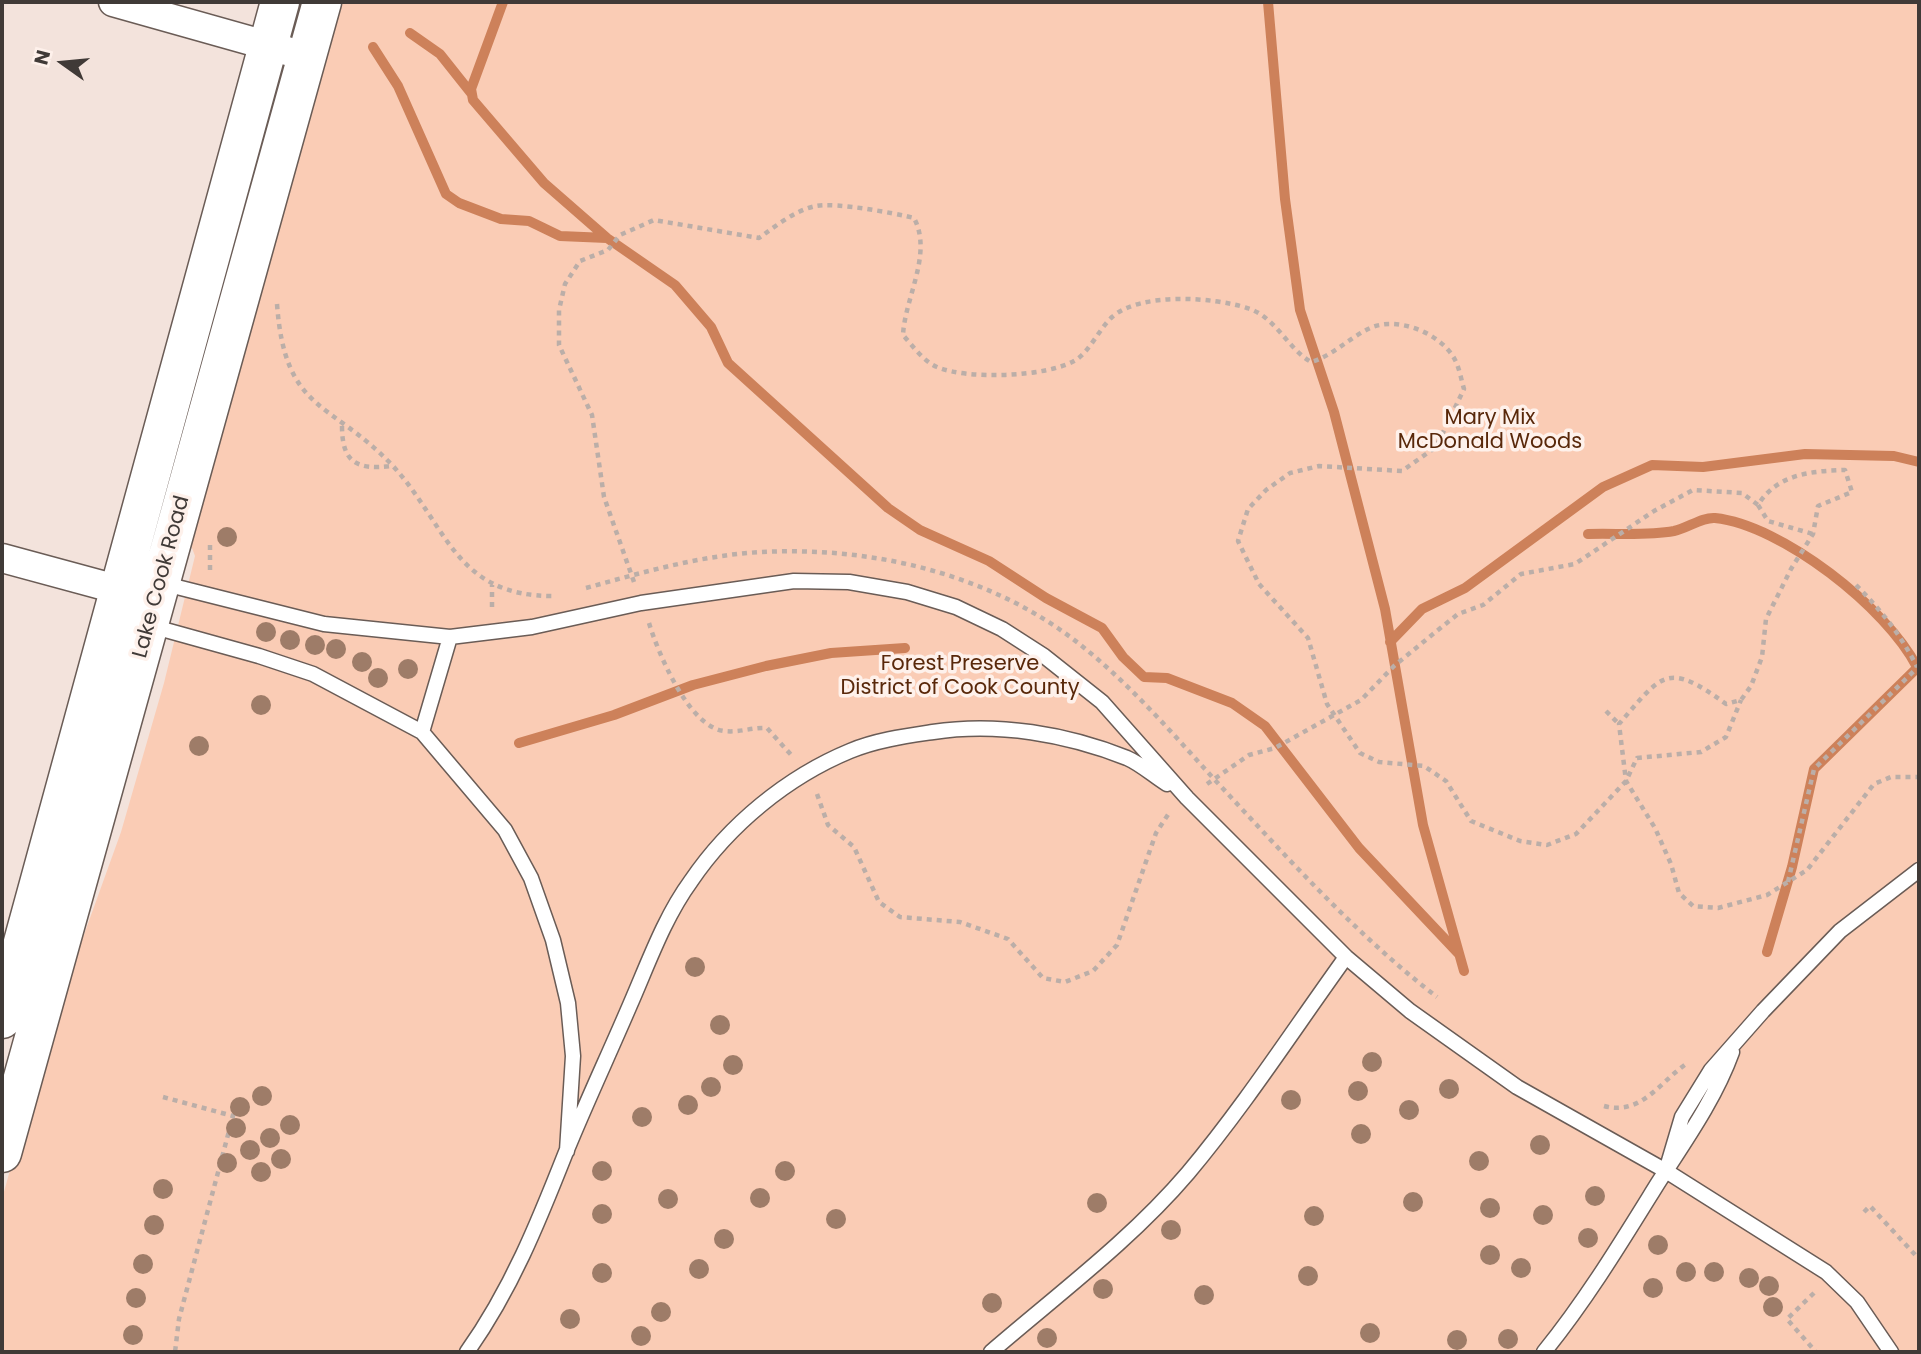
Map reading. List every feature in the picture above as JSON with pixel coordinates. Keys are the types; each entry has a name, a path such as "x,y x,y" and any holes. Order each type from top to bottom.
{"main road":[{"name":"Lake Cook Road","path":"2,1153 149,625 140,586 280,2"},
{"name":"Lake Cook Road","path":"2,1019 322,2"}],"street":[{"path":"113,2 306,57"},
{"path":"2,558 140,586"}],"lane":[{"path":"140,586 324,624 450,637 532,627 641,603 794,581 849,582 907,592 956,607 1002,629 1044,656 1102,702 1187,798 1346,957 1410,1011 1517,1087 1666,1171 1826,1272 1857,1302 1891,1352"},
{"path":"149,625 313,674 422,732 505,830 531,878 553,940 568,1003 573,1056 567,1152"},
{"path":"422,732 450,637"},
{"path":"467,1352 514,1276 541,1220 567,1152 663,930 690,881 731,831 764,802 805,775 851,750 906,736 957,728 1006,729 1074,741 1129,759 1187,798"},
{"path":"1544,1352 1599,1278 1666,1171 1682,1117 1711,1070 1840,931 1919,870"},
{"path":"990,1352 1123,1240 1187,1174 1243,1102 1346,957"}],"path":[{"path":"580,590 632,575 604,497 593,415 559,345 559,310 565,284 580,261 608,250 620,235 653,220 759,238 786,219 817,205 881,211 914,218 922,232 916,280 904,312 903,335 936,367 968,373 1047,371 1076,361 1112,317 1124,309 1164,298 1248,308 1276,327 1300,356 1311,362 1323,359 1369,328 1385,323 1437,337 1455,359 1464,389 1436,447 1402,471 1319,466 1290,473 1266,490 1248,509 1238,541 1259,584 1308,638 1327,704 1360,753 1379,762 1423,766 1446,781 1471,821 1520,841 1547,845 1576,834 1626,781 1637,758 1701,752 1726,737 1762,657 1766,619 1812,534 1818,506 1852,492 1845,470 1803,472 1767,491 1758,505"},
{"path":"276,294 278,325 290,369 303,392 393,466 435,527 477,572 495,586 514,592 557,596"},
{"path":"342,425 344,448 356,463 373,468 393,466"},
{"path":"1206,785 1249,755 1275,748 1361,700 1409,652 1458,614 1483,606 1521,574 1575,564 1636,523 1693,490 1742,493 1758,505 1769,521 1812,534"},
{"path":"1787,882 1814,769 1918,666 1884,613 1856,585"},
{"path":"647,617 686,702 705,722 722,731 767,728 793,757"},
{"path":"1619,724 1655,684 1669,678 1696,682 1726,704 1741,700"},
{"path":"1606,710 1619,724 1626,781 1655,828 1671,864 1679,892 1693,906 1718,908 1767,895 1807,870 1874,784 1891,777 1919,777"},
{"path":"813,787 828,825 854,847 878,902 900,917 960,922 1008,939 1043,978 1065,982 1093,971 1117,945 1156,833 1171,810"},
{"path":"1611,1108 1632,1105 1649,1097 1682,1067 1694,1062"},
{"path":"163,1097 233,1116 179,1319 175,1352"},
{"path":"1864,1212 1870,1206 1919,1259"},
{"path":"1811,1297 1787,1319 1816,1352"}],"green space":[{"name":"Forest Preserve District of Cook County","path":"335,2 1919,2 1919,1352 2,1352 2,1199 46,1040 121,832 164,683 195,556 189,540"}],"waterway":[{"path":"503,2 471,89 473,100 544,183 607,238 675,285 711,327 728,363 888,508 920,530 989,561 1046,598 1102,628 1123,657 1144,677 1167,678 1232,703 1265,726 1359,848 1459,954"},
{"path":"1268,2 1285,199 1300,310 1334,412 1385,609 1423,825 1464,971"},
{"path":"410,33 440,54 471,93"},
{"path":"373,47 398,86 446,194 459,203 501,219 529,221 560,236 607,238"},
{"path":"1390,642 1422,609 1465,588 1603,487 1652,465 1703,467 1805,454 1894,456 1919,462"},
{"path":"1588,534 1664,533 1710,518 1742,524 1771,536 1830,573 1882,620 1917,667"},
{"path":"519,743 614,715 693,685 766,666 831,653 905,648"},
{"path":"1767,952 1792,867 1814,769 1919,666"}],"park label":[{"name":"Mary Mix McDonald Woods","path":"1490,431"}]}
